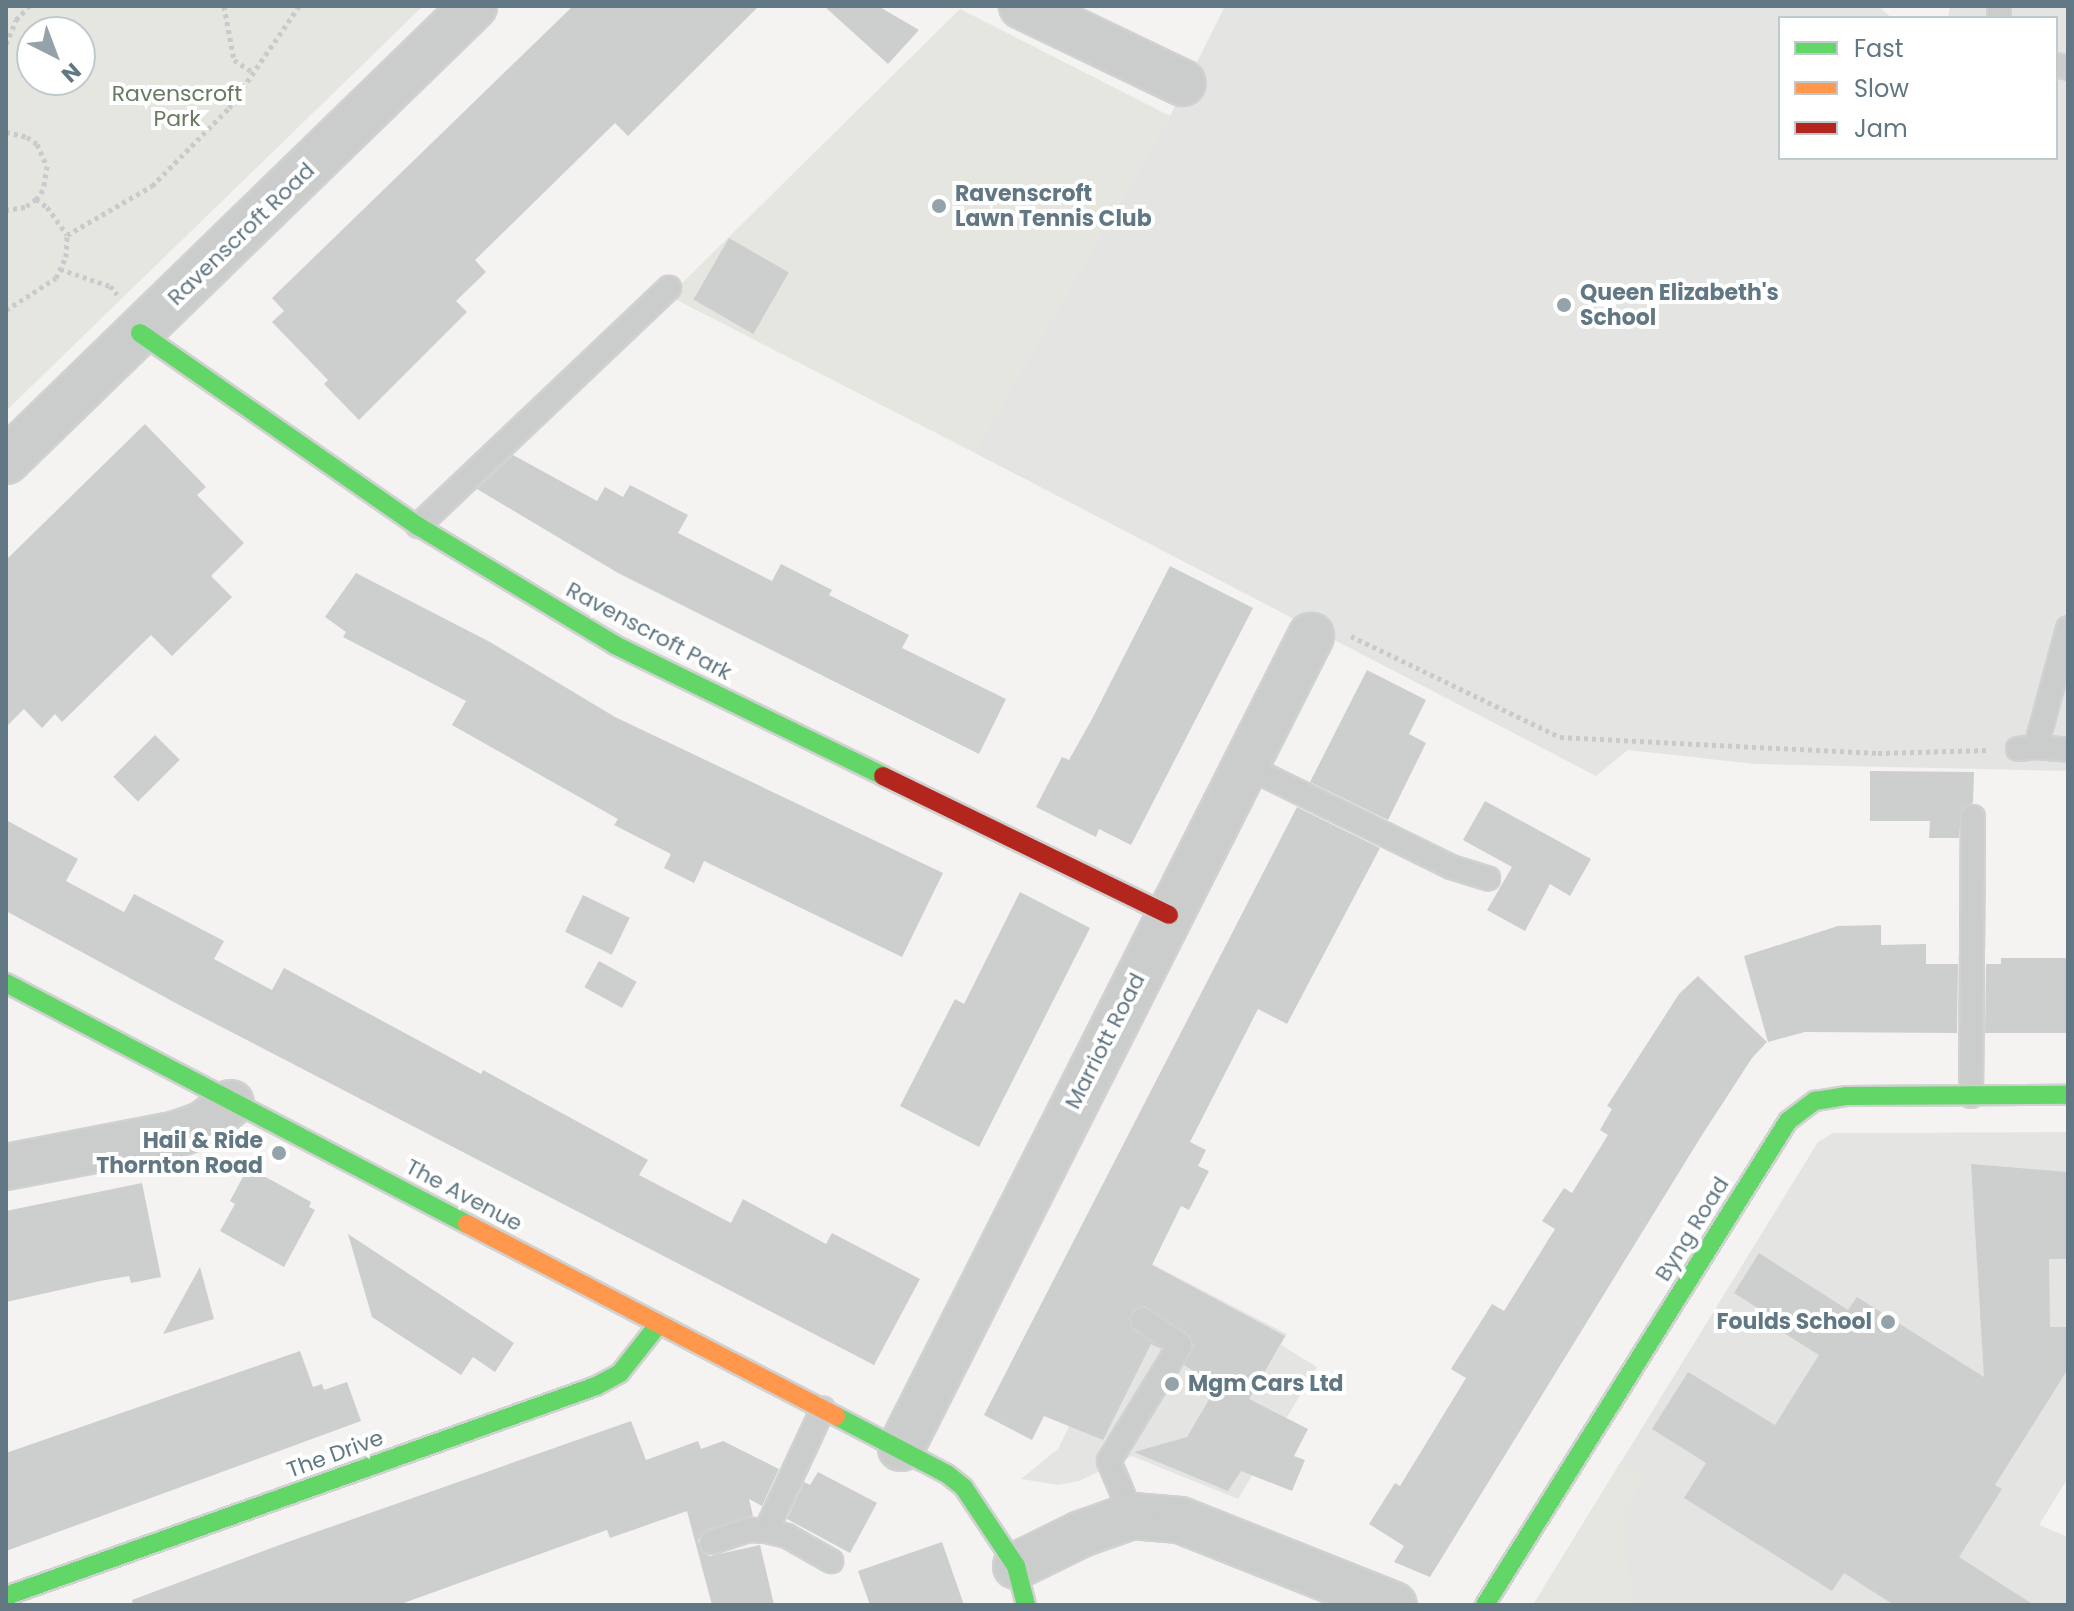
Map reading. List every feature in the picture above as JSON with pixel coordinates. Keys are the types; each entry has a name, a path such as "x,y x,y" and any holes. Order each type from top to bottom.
{"street":[{"name":"Ravenscroft Road","path":"6,461 474,6"},
{"path":"1033,9 1183,83"},
{"name":"Ravenscroft Park","path":"140,333 418,526 615,645 1169,915"},
{"name":"Marriott Road","path":"901,1448 1246,766 1324,632"},
{"name":"The Avenue","path":"6,983 658,1325 901,1448 964,1488 1021,1586"},
{"name":"Byng Road","path":"1485,1605 1788,1121 1815,1101 1846,1096 2068,1095"},
{"path":"6,1167 177,1134 204,1124 231,1103"},
{"name":"The Drive","path":"6,1596 596,1386 620,1373 658,1325"},
{"path":"1021,1586 1081,1534 1132,1516 1180,1520 1366,1600"}],"lane":[{"path":"418,526 669,288"},
{"path":"2068,628 2027,748 2068,750"},
{"path":"1246,766 1451,867 1488,878"},
{"path":"1971,1096 1973,817"},
{"path":"1132,1516 1109,1461 1180,1345 1143,1320"},
{"path":"766,1531 823,1409"},
{"path":"712,1542 750,1530 766,1531 787,1536 831,1561"}],"path":[{"path":"6,44 16,20 29,6"},
{"path":"224,6 234,60 251,71"},
{"path":"67,235 152,186 229,108 251,71 299,6"},
{"path":"6,132 27,137 44,154 47,178 36,199 25,207 6,210"},
{"path":"6,310 56,278 66,257 67,235 47,207 36,199"},
{"path":"60,269 110,286"},
{"path":"1324,632 1560,737 1878,753 2027,748"}],"shaded area":[{"name":"Queen Elizabeth's School","path":"1225,6 1878,6 1890,16 1778,16 1778,160 2058,160 2058,16 1948,16 1950,6 2068,6 2068,771 1755,764 1628,750 1596,776 973,452 1170,116"},
{"name":"Foulds School","path":"2068,1132 2068,1478 2039,1525 2068,1537 2068,1605 1533,1605 1818,1142 1833,1133"},
{"path":"1150,1263 1287,1334 1281,1345 1317,1367 1238,1499 1132,1456 1079,1481 1059,1485 1021,1479 1058,1449"}],"green space":[{"name":"Ravenscroft Park","path":"6,6 423,6 6,411"},
{"name":"Ravenscroft Lawn Tennis Club","path":"960,9 1170,116 973,452 669,296"},
{"path":"1620,1463 1642,1475 1622,1528 1634,1605 1533,1605"}],"building":[{"path":"573,6 759,6 628,136 615,123 475,260 486,272 456,301 467,312 359,420 324,384 328,380 272,322 284,311 272,298"},
{"path":"824,6 878,6 919,30 888,64"},
{"path":"729,238 789,272 753,334 694,299"},
{"path":"145,424 206,487 197,495 244,543 211,576 232,597 172,656 151,635 62,722 55,714 42,728 24,709 6,727 6,560"},
{"path":"513,455 597,501 605,487 623,497 630,485 688,515 678,533 772,581 781,564 832,590 829,595 909,635 902,648 1006,699 979,754 618,573 477,489"},
{"path":"1170,566 1253,608 1131,845 1099,829 1096,837 1036,807 1062,757 1069,760 1092,719"},
{"path":"356,573 490,642 615,717 943,873 902,957 704,861 694,883 664,868 671,854 614,825 618,819 452,725 466,701 343,637 346,632 325,617"},
{"path":"1367,670 1426,700 1409,734 1426,743 1388,820 1310,782"},
{"path":"155,735 180,760 138,801 113,777"},
{"path":"1870,771 1974,772 1973,803 1961,811 1959,838 1929,838 1930,821 1870,821"},
{"path":"1485,801 1591,859 1570,896 1550,884 1525,931 1487,910 1512,867 1463,840"},
{"path":"1297,807 1380,848 1287,1024 1258,1009 1190,1142 1206,1150 1198,1166 1209,1171 1189,1210 1181,1206 1152,1265 1285,1336 1249,1399 1308,1429 1294,1456 1305,1460 1292,1491 1241,1471 1228,1491 1134,1452 1187,1437 1217,1386 1184,1365 1194,1346 1188,1334 1145,1306 1132,1312 1130,1325 1161,1349 1151,1344 1103,1440 1044,1416 1032,1440 984,1415"},
{"path":"6,820 78,859 66,881 124,912 134,894 224,941 214,959 272,990 284,968 481,1074 483,1070 648,1160 639,1175 731,1223 743,1199 826,1244 832,1233 920,1279 874,1365 183,1007 6,911"},
{"path":"1020,892 1090,928 979,1147 900,1106 955,999 964,1004"},
{"path":"583,895 630,918 612,955 565,932"},
{"path":"1881,925 1881,945 1926,944 1926,964 1958,964 1957,1033 1805,1032 1768,1042 1744,956 1838,926"},
{"path":"2001,958 2068,958 2068,1033 1985,1033 1986,964 2001,964"},
{"path":"599,961 637,982 622,1008 584,987"},
{"path":"1698,976 1767,1042 1752,1058 1702,1135 1430,1577 1394,1562 1404,1546 1369,1524 1395,1483 1400,1486 1466,1378 1451,1369 1492,1304 1504,1311 1555,1229 1542,1221 1564,1188 1572,1193 1608,1135 1600,1130 1612,1109 1607,1106 1679,994"},
{"path":"1971,1164 2068,1172 2068,1259 2049,1259 2050,1327 2068,1327 2068,1369 1995,1485 2002,1489 1959,1557 2034,1605 1894,1605 1844,1573 1832,1591 1684,1498 1706,1463 1652,1429 1688,1372 1775,1425 1819,1355 1779,1330 1783,1324 1734,1293 1759,1253 1848,1310 1857,1297 1984,1377"},
{"path":"246,1171 254,1176 256,1172 311,1202 309,1207 315,1210 284,1267 220,1231 235,1204 230,1201"},
{"path":"142,1183 161,1277 131,1283 129,1276 6,1302 6,1211"},
{"path":"348,1234 514,1343 495,1372 473,1357 461,1375 372,1317"},
{"path":"200,1267 214,1319 163,1334"},
{"path":"300,1351 313,1387 322,1384 324,1390 347,1382 361,1421 6,1551 6,1453"},
{"path":"631,1421 646,1460 698,1441 701,1449 723,1441 779,1469 762,1506 749,1499 753,1516 708,1529 698,1540 702,1552 710,1556 760,1545 774,1605 712,1605 687,1511 610,1538 607,1530 398,1605 133,1605 132,1600 285,1543"},
{"path":"818,1472 877,1503 850,1553 787,1519 804,1482 810,1485"},
{"path":"942,1542 964,1605 870,1605 858,1571"}],"traffic: fast":[{"path":"140,333 418,526 615,645 883,776"},
{"path":"6,983 467,1224"},
{"path":"1485,1605 1788,1121 1815,1101 1846,1096 2068,1095"},
{"path":"6,1596 596,1386 620,1373 658,1325"},
{"path":"836,1416 947,1474 964,1488 1016,1566 1026,1605"}],"traffic: slow":[{"path":"467,1224 836,1416"}],"traffic: jam":[{"path":"883,776 1169,915"}],"place":[{"name":"Ravenscroft Lawn Tennis Club","path":"939,206"},
{"name":"Queen Elizabeth's School","path":"1564,305"},
{"name":"Hail & Ride Thornton Road","path":"279,1153"},
{"name":"Foulds School","path":"1888,1322"},
{"name":"Mgm Cars Ltd","path":"1172,1384"}]}
